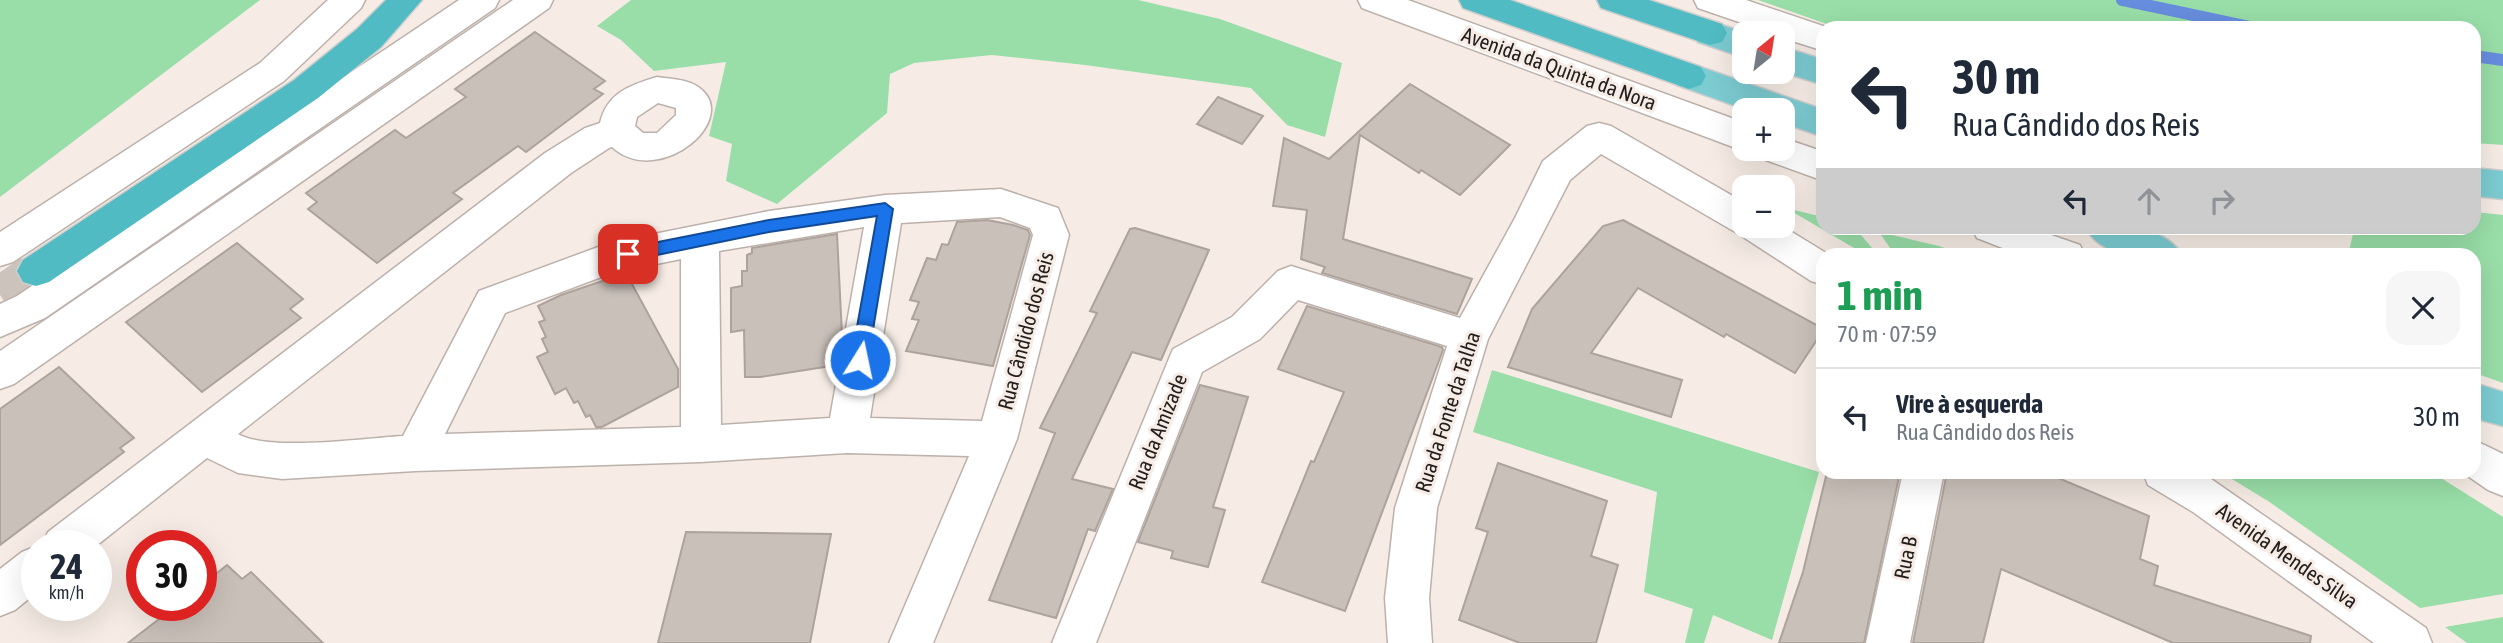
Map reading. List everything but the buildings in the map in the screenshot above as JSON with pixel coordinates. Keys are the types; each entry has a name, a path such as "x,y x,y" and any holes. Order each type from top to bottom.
{"highway":[{"path":"36,271 306,89 369,38 406,0"},
{"path":"1475,0 1689,76"},
{"path":"1613,0 1710,33"}],"main road":[{"path":"1710,33 1732,41"},
{"path":"1796,63 1816,70"},
{"path":"1689,76 1816,121"},
{"path":"2481,183 2503,185"},
{"path":"2119,235 2147,248"},
{"path":"2481,402 2503,409"}],"street":[{"path":"0,251 272,72 349,0"},
{"path":"0,321 30,307 484,0"},
{"path":"0,372 537,0"},
{"name":"Avenida da Quinta da Nora","path":"1374,0 1732,132"},
{"path":"1710,0 1816,36"},
{"path":"84,530 558,163 597,138 618,131"},
{"name":"Rua da Fonte da Talha","path":"1410,643 1407,598 1416,508 1469,337 1556,171 1599,136 1732,214"},
{"path":"1795,156 1816,164"},
{"name":"Rua Cândido dos Reis","path":"415,453 492,302 609,258 769,226 885,209 1001,203 1045,218 1051,236 997,439 911,643"},
{"path":"847,435 885,209"},
{"path":"2009,235 2045,248"},
{"path":"1772,238 1816,265"},
{"path":"701,241 701,444"},
{"name":"Rua da Amizade","path":"1074,643 1187,361 1246,328 1291,282 1469,337"},
{"name":"Rua Cândido dos Reis","path":"206,436 238,455 282,461 415,453 701,444 847,435 997,439"},
{"path":"2481,463 2503,477"},
{"name":"Rua B","path":"1888,643 1923,479"},
{"name":"Avenida Mendes Silva","path":"2175,479 2208,499 2410,643"},
{"path":"0,595 21,579"}],"green space":[{"path":"0,0 260,0 0,197"},
{"path":"631,0 1138,0 1220,19 1342,63 1325,137 1287,125 1251,88 992,55 914,63 890,74 887,113 777,204 726,181 732,144 709,136 726,62 654,71 621,40 597,26"},
{"path":"1758,0 2503,0 2503,145 2481,143 2481,21 1818,21"},
{"path":"1795,210 1816,215 1816,226 1795,213"},
{"path":"2481,213 2503,215 2503,383 2481,375 2481,248 2350,248 2353,235 2481,235"},
{"path":"1832,235 1861,235 1872,248 1854,248"},
{"path":"1881,235 1892,235 1944,248 1890,248"},
{"path":"1492,370 1816,471 1817,479 1772,640 1713,615 1704,643 1685,643 1693,609 1644,592 1657,492 1473,432"},
{"path":"2232,479 2443,479 2503,517 2503,594 2420,608 2268,501"},
{"path":"2503,617 2503,643 2467,643 2445,627"}],"waterway":[{"path":"2122,0 2222,21"},
{"path":"2481,57 2503,60"}],"tunnel":[{"path":"0,295 36,271"}],"route":[{"path":"628,254 769,226 885,209 860,360"}]}
